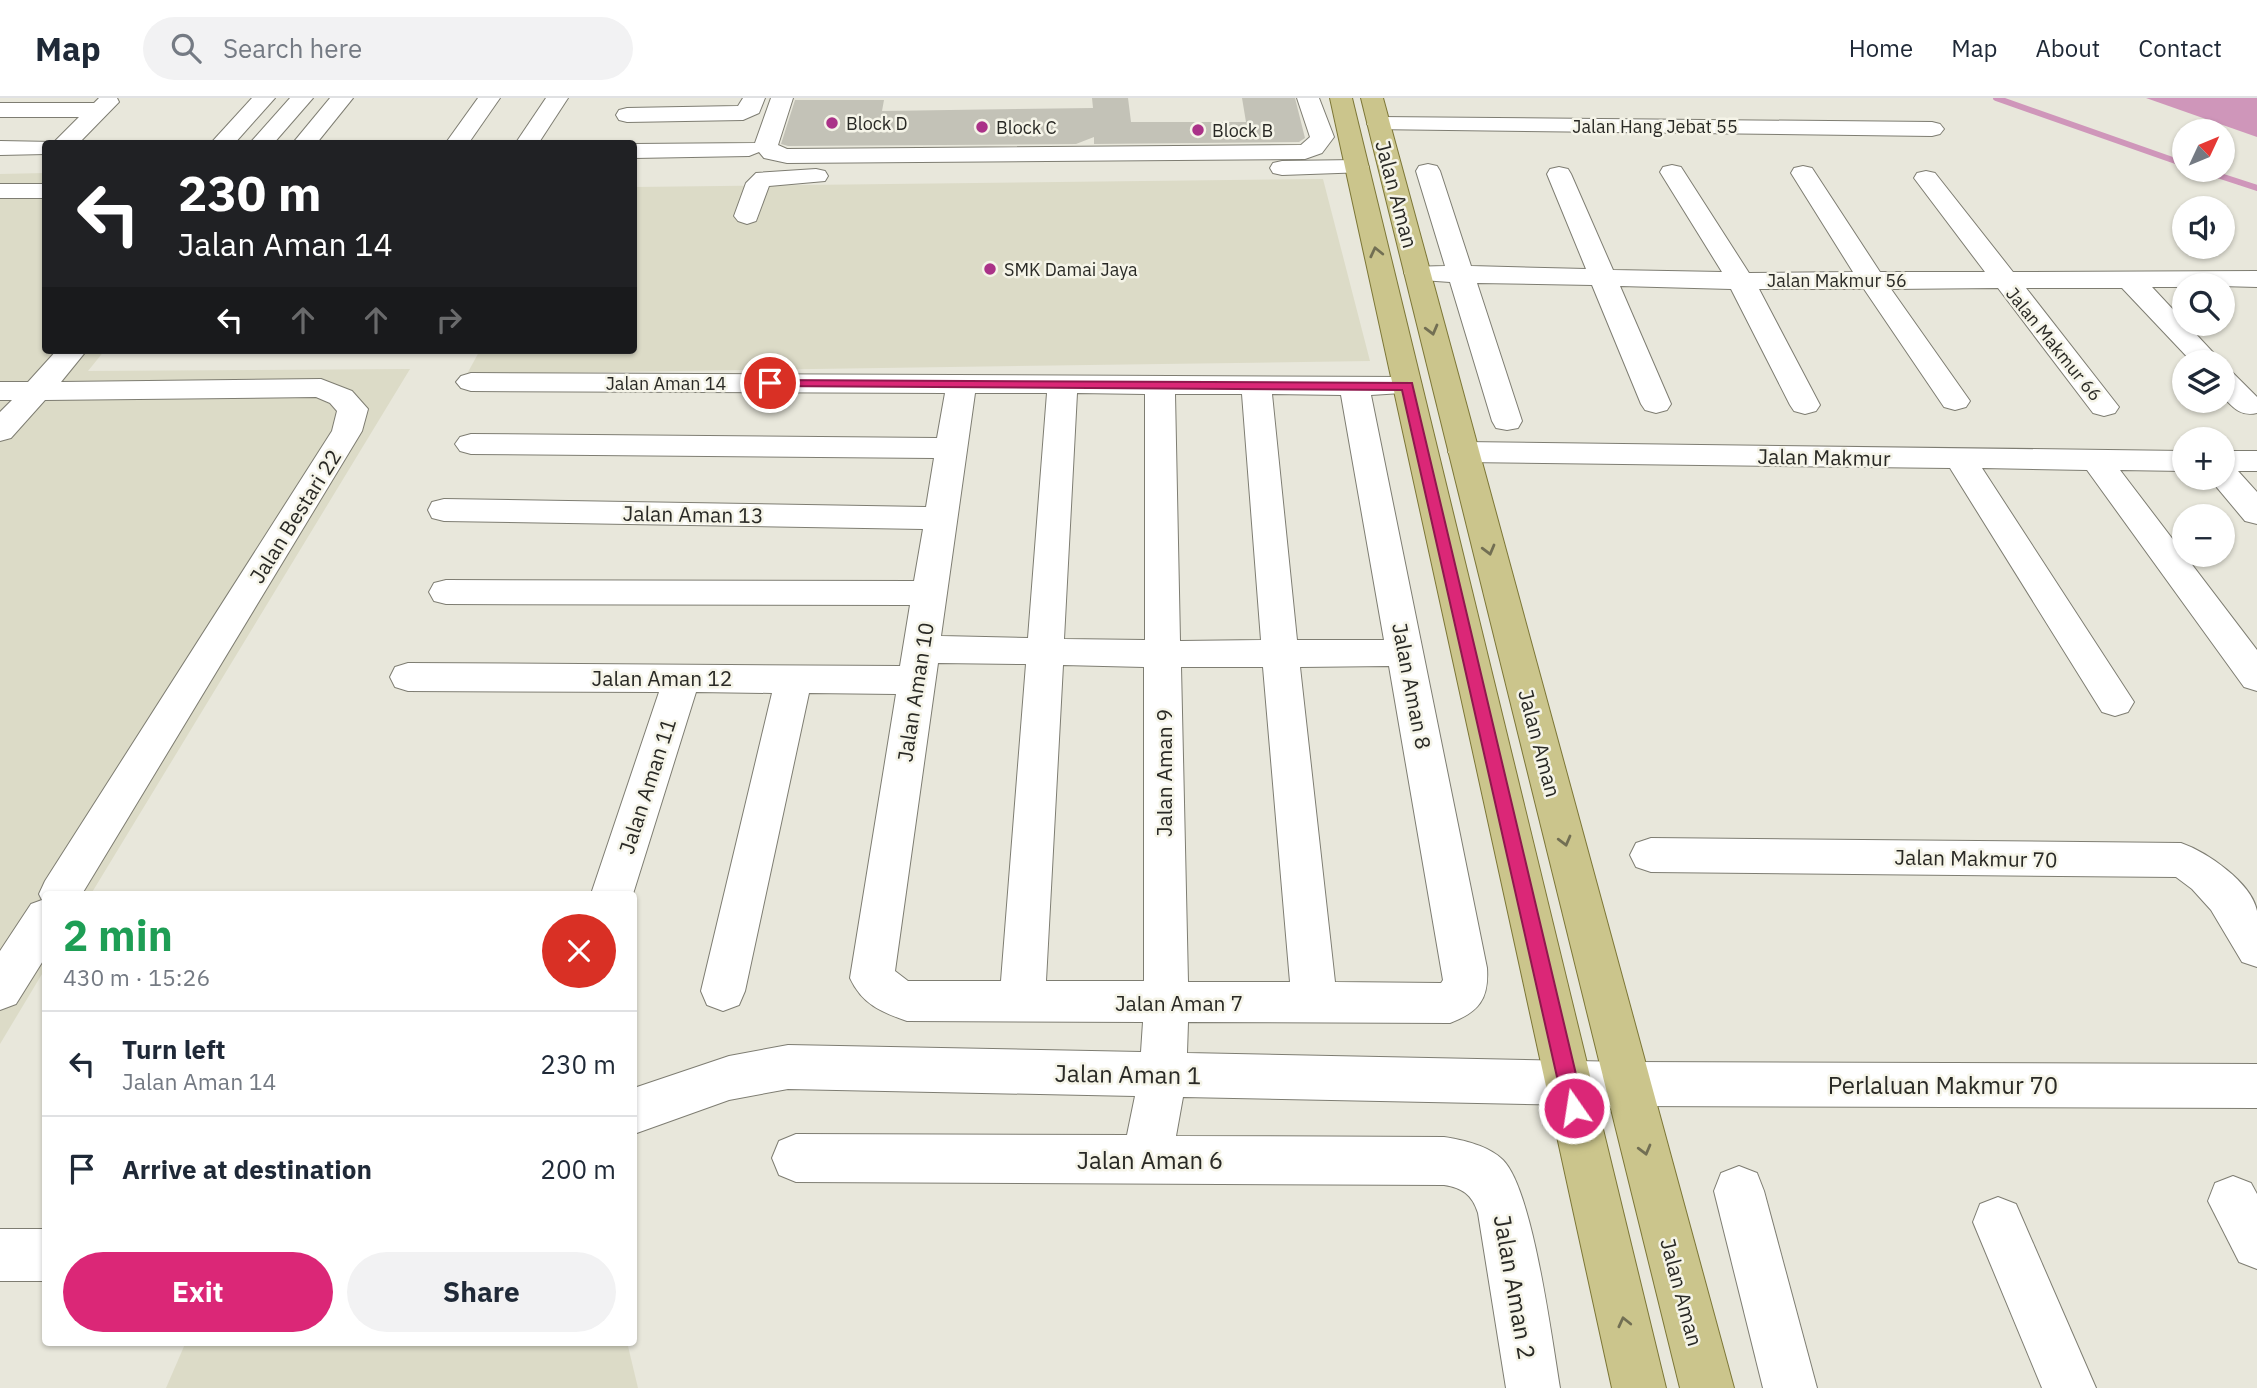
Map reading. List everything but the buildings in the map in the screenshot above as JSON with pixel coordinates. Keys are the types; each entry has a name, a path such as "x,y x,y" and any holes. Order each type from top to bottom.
{"main road":[{"name":"Jalan Aman","path":"1341,98 1639,1388"},
{"name":"Jalan Aman","path":"1375,111 1707,1388"}],"street":[{"path":"224,140 264,98"},
{"path":"264,140 302,98"},
{"path":"306,140 342,98"},
{"path":"459,140 489,98"},
{"path":"529,140 557,98"},
{"path":"626,116 743,113 751,108 754,98"},
{"path":"782,98 766,146 772,153 801,156 1305,152 1314,149 1322,137 1308,98"},
{"path":"1411,98 1420,125"},
{"path":"0,110 106,104"},
{"path":"68,140 106,104"},
{"name":"Jalan Hang Jebat 55","path":"1375,111 1420,125 1873,118 1931,128"},
{"path":"0,148 42,147"},
{"path":"637,151 749,149"},
{"path":"747,216 758,183 765,178 778,176 1357,167"},
{"path":"1428,171 1507,421"},
{"path":"1672,172 1741,281 1805,405"},
{"path":"1803,173 1870,278 1955,401"},
{"path":"1559,174 1656,404"},
{"name":"Jalan Makmur 66","path":"1926,178 2003,281 2104,408"},
{"path":"0,191 42,191"},
{"name":"Jalan Makmur 56","path":"1417,273 1741,281 1870,278 2003,281 2257,279"},
{"path":"2132,281 2197,350"},
{"path":"0,431 69,354"},
{"name":"Jalan Aman 14","path":"471,382 1407,386"},
{"name":"Jalan Aman 10","path":"888,993 872,978 961,384"},
{"path":"1022,1002 1063,384"},
{"name":"Jalan Aman 9","path":"1147,1160 1163,1075 1166,1004 1160,385"},
{"path":"1256,385 1305,925 1315,1003"},
{"name":"Jalan Aman 8","path":"1354,386 1465,968 1466,988"},
{"name":"Jalan Bestari 22","path":"36,391 321,388 341,397 353,409 347,431 62,891"},
{"path":"0,391 36,391"},
{"path":"2235,391 2249,406"},
{"path":"471,444 951,448"},
{"name":"Jalan Makmur","path":"1464,452 2172,461"},
{"path":"1960,458 2115,702"},
{"path":"2096,460 2257,677"},
{"path":"2235,461 2257,461"},
{"path":"2235,488 2257,513"},
{"name":"Jalan Aman 13","path":"444,510 941,517"},
{"path":"446,592 930,593"},
{"name":"Jalan Aman 12","path":"408,677 794,679 1046,652 1405,653"},
{"name":"Jalan Aman 11","path":"613,891 682,678"},
{"path":"723,990 794,679"},
{"name":"Jalan Makmur 70","path":"1651,855 2181,860 2198,867 2218,885 2257,948"},
{"path":"0,990 42,923"},
{"name":"Jalan Aman 7","path":"888,993 907,1001 1450,1003 1466,988"},
{"name":"Jalan Aman 1","path":"637,1110 736,1076 763,1069 788,1067 1628,1084"},
{"name":"Perlaluan Makmur 70","path":"1628,1084 2257,1086"},
{"name":"Jalan Aman 6","path":"796,1158 1444,1161 1469,1164 1496,1186"},
{"name":"Jalan Aman 2","path":"1496,1186 1533,1388"},
{"path":"1739,1191 1790,1388"},
{"path":"2233,1201 2257,1244"},
{"path":"1998,1222 2069,1388"},
{"path":"0,1255 42,1255"}],"shaded area":[{"path":"2146,98 2257,98 2257,137 2235,129 2235,119 2206,119"},
{"path":"42,173 42,354 102,354 88,371 410,369 93,891 42,891 42,974 0,1044 0,174"},
{"name":"SMK Damai Jaya","path":"1323,179 1370,361 467,374 478,354 637,354 637,187"},
{"path":"184,1346 628,1346 638,1388 166,1388"}],"waterway":[{"path":"1996,98 2172,160"},
{"path":"2235,181 2257,188"}],"place":[{"name":"Block D","path":"832,123"},
{"name":"Block C","path":"982,127"},
{"name":"Block B","path":"1198,130"},
{"name":"SMK Damai Jaya","path":"990,269"}],"route":[{"path":"770,383 1407,386 1574,1108"}]}
